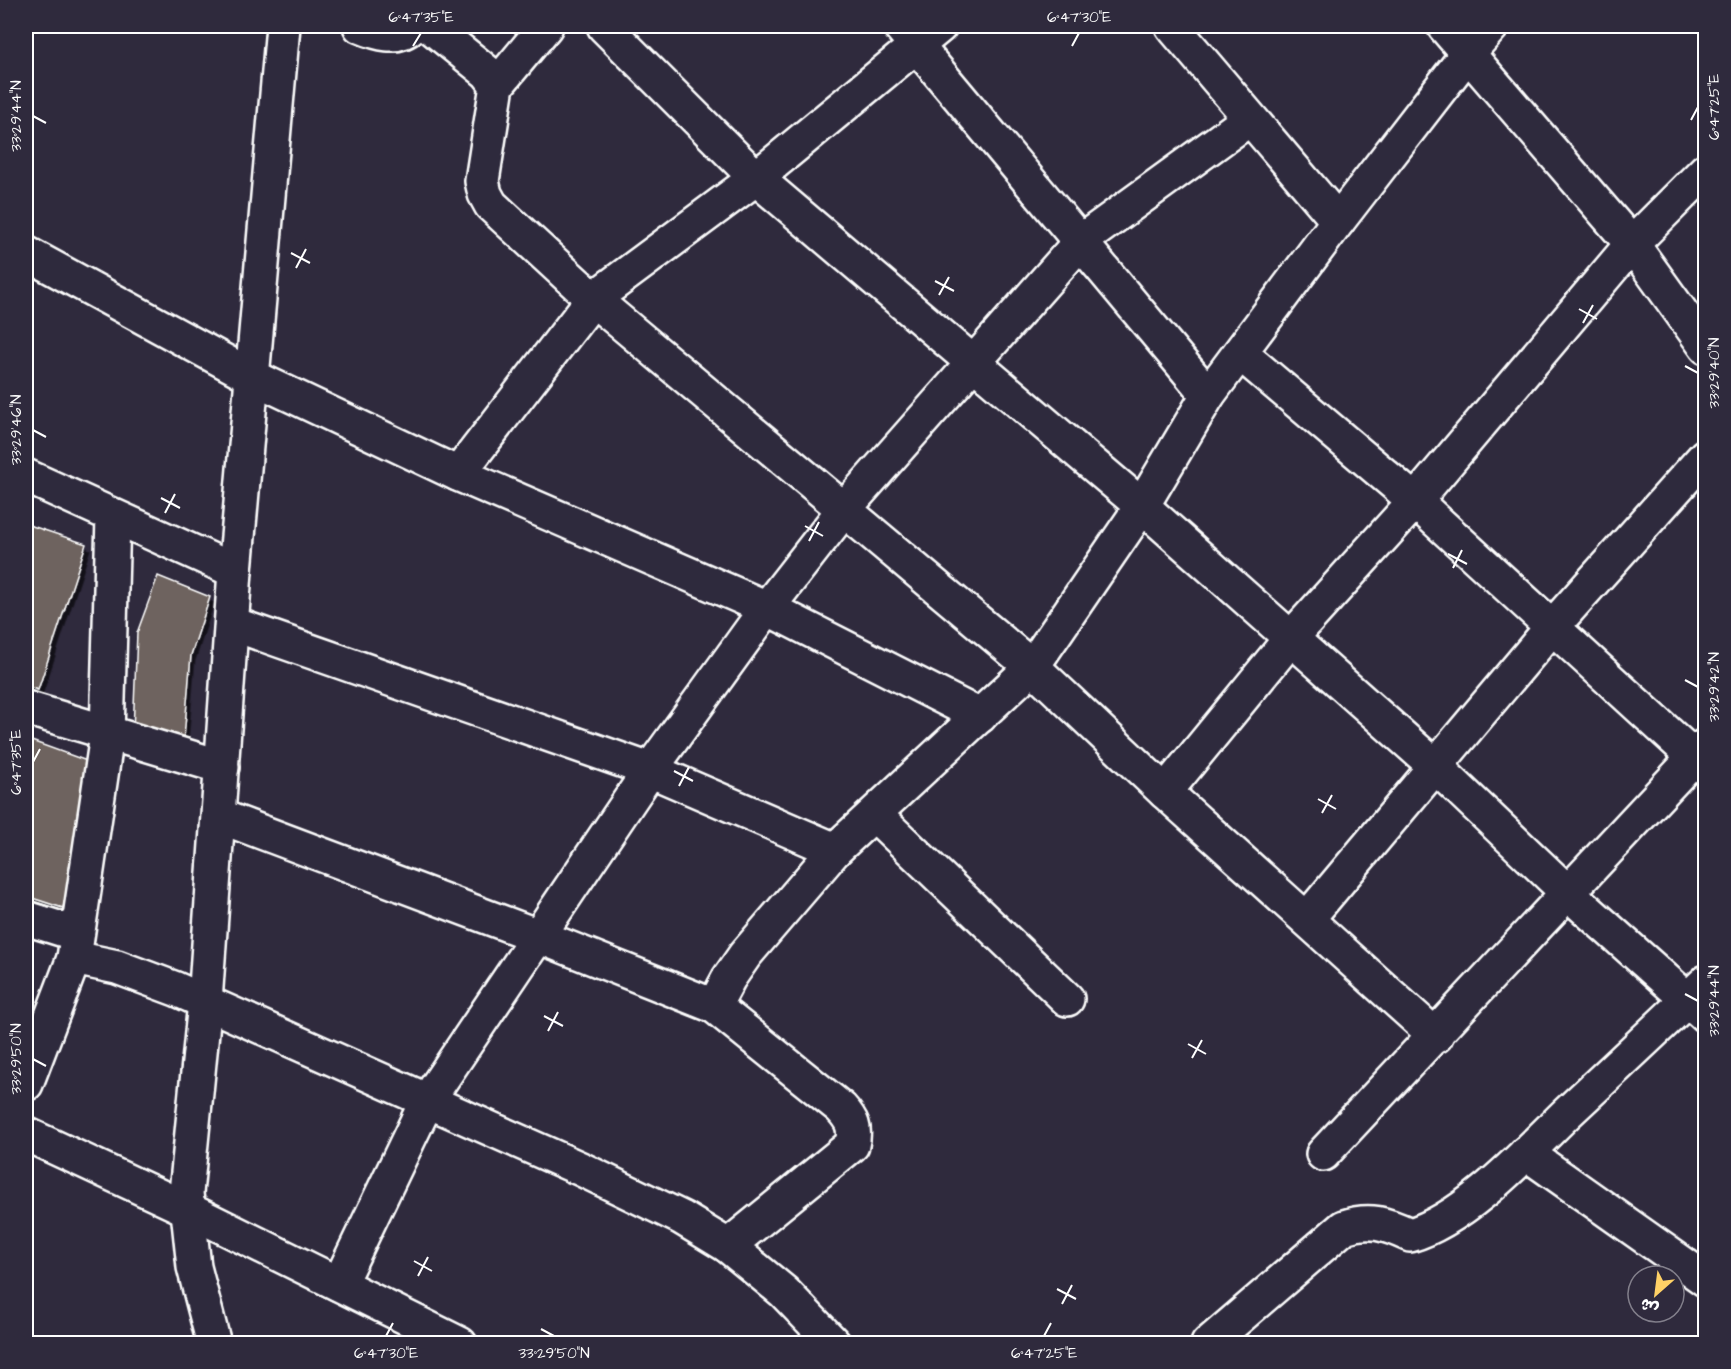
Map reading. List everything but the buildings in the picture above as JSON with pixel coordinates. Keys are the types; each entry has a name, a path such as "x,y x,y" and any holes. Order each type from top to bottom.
{"street":[{"path":"214,1344 194,1267 186,1193 205,1002 236,571 283,26"},
{"path":"360,26 376,32 396,34 412,26"},
{"path":"430,26 488,73 497,85"},
{"path":"546,26 497,85 482,181 491,205 593,299 845,507 1032,668 1165,792 1436,1036"},
{"path":"604,26 756,178 976,362 1142,506 1435,766 1569,893 1699,999 1452,1216 1432,1229 1410,1235 1382,1222 1360,1221 1344,1227 1208,1344"},
{"path":"458,474 593,299 756,178 907,35 940,26"},
{"path":"1172,26 1249,120 1338,221"},
{"path":"1444,26 1632,244 1706,347"},
{"path":"714,1006 745,955 835,850 1032,668 1142,506 1208,395 1338,221 1468,53 1492,26"},
{"path":"907,35 1208,395"},
{"path":"339,1284 427,1101 650,770 767,608 845,507 1081,241 1249,120"},
{"path":"1165,792 1291,638 1415,501 1632,244 1706,170"},
{"path":"26,253 253,377 458,474 767,608 980,716"},
{"path":"1240,353 1415,501 1702,756 1569,893 1323,1154"},
{"path":"1307,919 1553,626 1706,455"},
{"path":"26,476 236,571"},
{"path":"26,1084 75,946 107,735 113,517"},
{"path":"233,624 650,770 835,850"},
{"path":"26,708 107,735 222,767"},
{"path":"875,815 1067,999"},
{"path":"219,816 538,936 714,1006 841,1108 851,1119 855,1133 852,1145 728,1246"},
{"path":"26,918 75,946 427,1101 682,1218 728,1246 784,1292 834,1344"},
{"path":"26,1134 189,1210 460,1344"},
{"path":"1526,1153 1706,1280"},
{"path":"1236,1344 1245,1311"}]}
